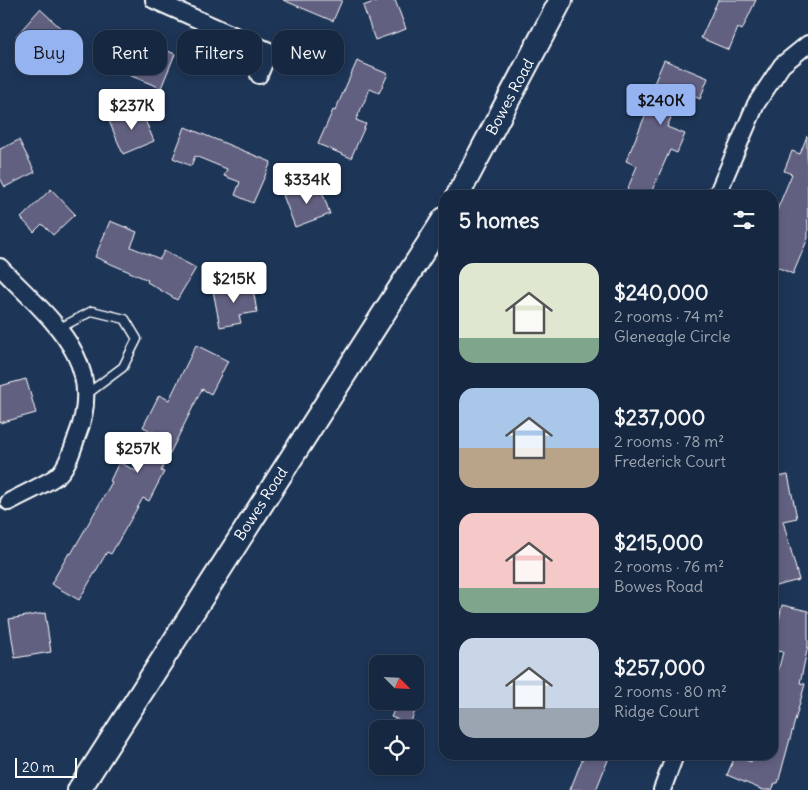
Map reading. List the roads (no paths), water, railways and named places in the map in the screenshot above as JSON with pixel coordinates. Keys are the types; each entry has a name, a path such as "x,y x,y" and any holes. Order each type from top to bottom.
{"main road":[{"name":"Bowes Road","path":"461,190 561,0"},
{"name":"Bowes Road","path":"80,790 111,737 439,226"}],"street":[{"path":"154,0 222,30"},
{"path":"719,190 756,104 782,65 808,44"},
{"path":"262,48 269,51 262,68"},
{"path":"0,267 60,328 79,359 87,394 82,424 59,474 9,502"},
{"path":"662,790 673,760"}],"lane":[{"path":"60,328 92,311 125,319 137,339 123,367 87,394"}]}
